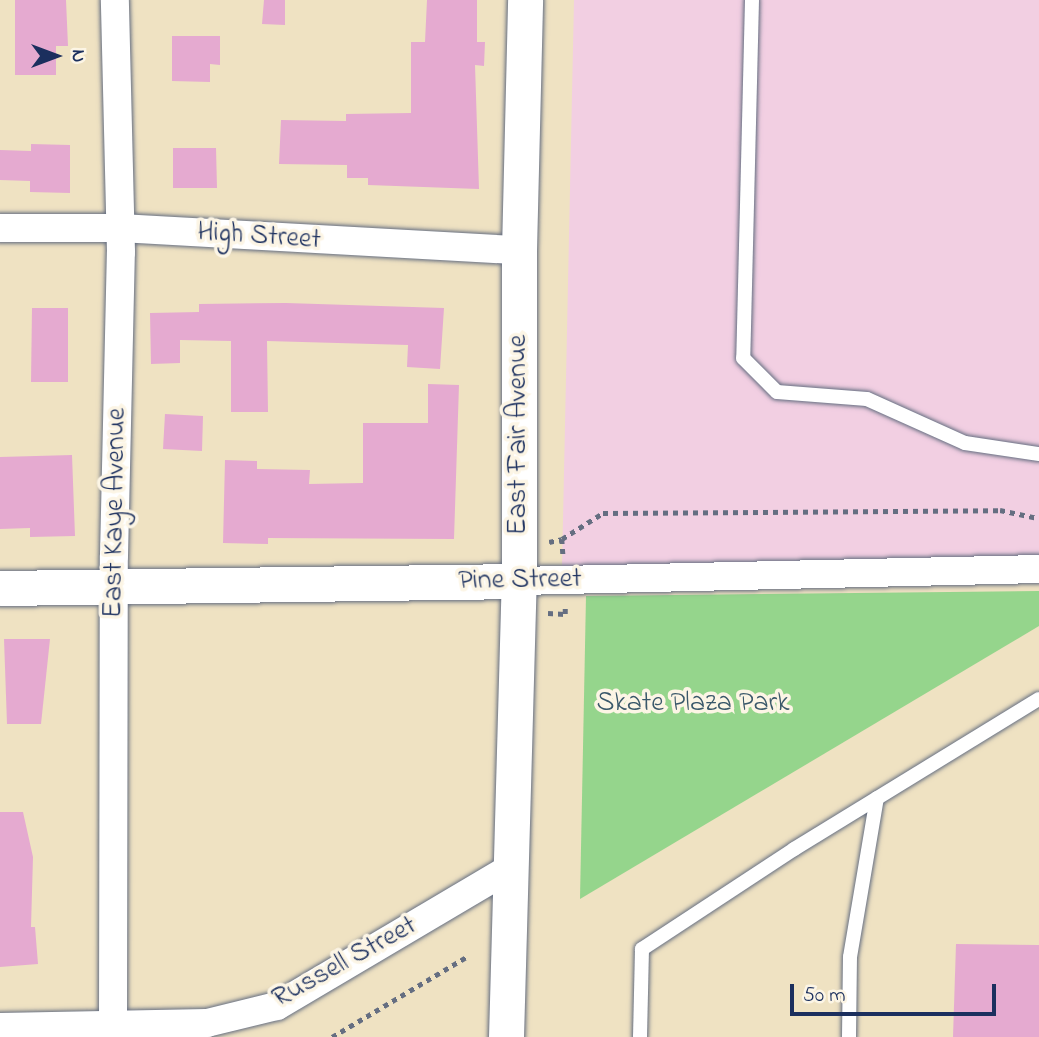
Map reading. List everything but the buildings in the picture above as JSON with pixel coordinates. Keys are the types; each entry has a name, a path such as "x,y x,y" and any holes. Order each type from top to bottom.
{"street":[{"name":"East Kaye Avenue","path":"113,1026 114,587 120,228 115,0"},
{"name":"East Fair Avenue","path":"506,1037 519,581 519,250 525,0"},
{"name":"High Street","path":"0,228 120,228 519,250"},
{"name":"Pine Street","path":"0,589 1039,569"},
{"name":"Russell Street","path":"0,1027 207,1023 277,1006 510,868"}],"lane":[{"path":"752,0 743,358 777,392 867,399 965,443 1039,454"},
{"path":"640,1037 642,949 877,798 1039,699"},
{"path":"849,1037 850,957 877,798"}],"path":[{"path":"562,539 603,513 986,510 1039,518"},
{"path":"332,1037 468,956"}],"shaded area":[{"path":"574,0 1039,0 1039,569 562,567"}],"green space":[{"name":"Skate Plaza Park","path":"1039,591 1039,626 580,899 586,596"}]}
